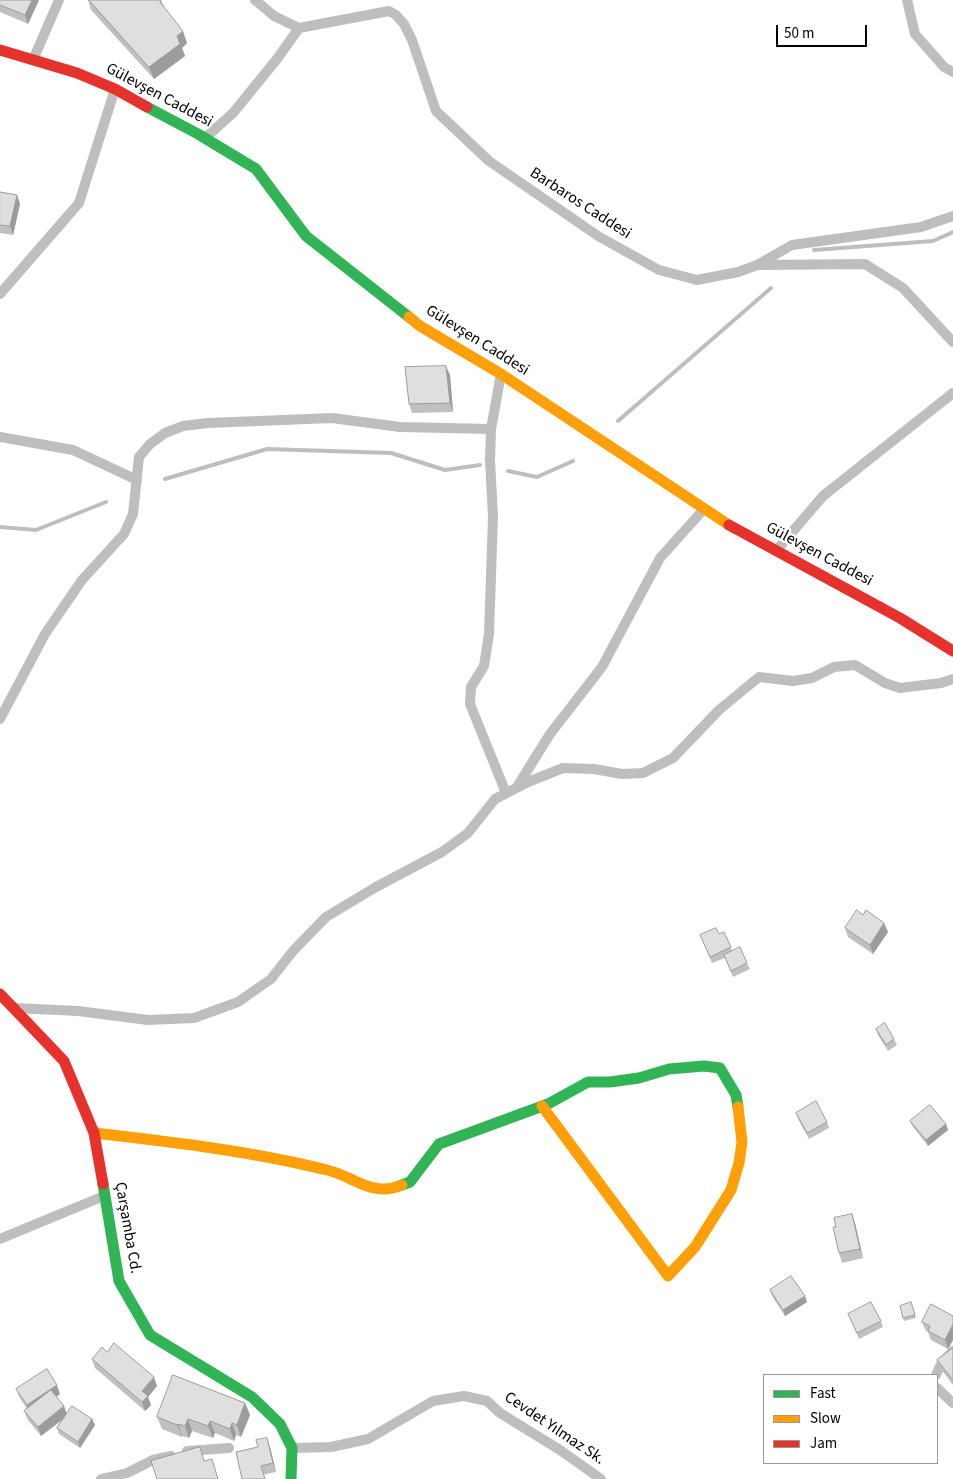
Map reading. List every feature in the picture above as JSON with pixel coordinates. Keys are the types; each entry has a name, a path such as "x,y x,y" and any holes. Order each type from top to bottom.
{"street":[{"path":"33,60 59,0"},
{"path":"255,0 274,16 299,28 389,11 390,0"},
{"path":"907,0 915,34 944,67 953,72"},
{"name":"Barbaros Caddesi","path":"389,11 396,15 404,24 412,40 436,111 489,161 598,236 659,270 697,280 738,272 756,265 865,264 903,288 953,342"},
{"path":"205,138 233,113 277,60 299,28"},
{"name":"Gülevşen Caddesi","path":"0,50 77,73 115,88 256,169 306,236 420,326 501,374 720,520 900,618 953,651"},
{"path":"0,294 79,203 115,88"},
{"path":"756,265 792,245 921,226 953,216"},
{"path":"501,374 491,429 490,460 493,517 489,634 484,666 472,687 470,704 506,794"},
{"path":"776,551 823,496 953,393"},
{"path":"0,719 45,634 82,580 124,534 133,514 139,457 150,444 165,434 183,426 241,421 332,418 400,427 491,429"},
{"path":"0,437 73,450 137,480"},
{"path":"516,788 550,734 602,667 660,558 704,508"},
{"path":"14,1008 78,1010 148,1020 194,1018 238,1002 271,979 293,950 326,917 376,887 442,852 468,833 494,799 563,768 594,769 622,774 642,772 673,758 719,710 759,677 792,681 812,678 834,667 855,665 886,683 900,688 953,679"},
{"name":"Çarşamba Cd.","path":"0,994 64,1061 94,1133 118,1281 150,1335 252,1397 280,1424 292,1448 291,1479"},
{"path":"94,1133 240,1152 329,1170 371,1188 391,1190 410,1182 438,1144 542,1106 588,1082 610,1082 639,1078 669,1069 704,1066 720,1068 736,1095 742,1142 739,1163 731,1190 695,1247 668,1276 542,1106"},
{"path":"0,1239 104,1196"},
{"path":"936,1374 941,1364 953,1351"},
{"path":"938,1389 953,1403"},
{"name":"Cevdet Yılmaz Sk.","path":"292,1448 332,1447 368,1439 432,1402 464,1396 487,1401 500,1413 560,1450 601,1479"},
{"path":"101,1479 127,1472 153,1460 188,1451 229,1448"}],"building":[{"path":"0,0 32,0 25,15 0,5"},
{"path":"89,0 161,0 160,2 183,31 177,36 180,44 149,67"},
{"path":"0,192 17,195 10,226 0,225"},
{"path":"446,366 450,403 409,404 405,367"},
{"path":"857,910 863,915 866,910 884,923 870,945 845,928"},
{"path":"716,928 719,934 724,932 731,947 710,957 700,935"},
{"path":"740,947 747,963 731,971 724,955"},
{"path":"885,1023 894,1039 886,1045 876,1029"},
{"path":"816,1101 827,1122 807,1133 796,1113"},
{"path":"930,1105 946,1124 926,1140 910,1121"},
{"path":"852,1214 860,1249 839,1253 833,1227 836,1227 834,1218"},
{"path":"791,1276 805,1296 783,1310 770,1290"},
{"path":"871,1302 881,1321 857,1333 848,1314"},
{"path":"911,1302 915,1315 903,1318 900,1306"},
{"path":"931,1304 953,1316 953,1324 945,1340 928,1331 930,1326 922,1322"},
{"path":"114,1343 154,1377 142,1391 148,1396 142,1402 92,1359 102,1347 107,1352"},
{"path":"953,1348 953,1380 937,1360"},
{"path":"47,1369 57,1385 27,1405 16,1389"},
{"path":"173,1375 245,1403 237,1425 232,1423 230,1429 210,1421 208,1426 188,1419 185,1426 157,1417"},
{"path":"51,1390 64,1406 38,1427 24,1411"},
{"path":"72,1406 92,1419 78,1442 57,1428"},
{"path":"267,1438 273,1463 261,1466 265,1479 242,1479 236,1452 258,1447 256,1440"},
{"path":"200,1447 204,1461 212,1459 218,1479 157,1479 151,1461"}],"waterway":[{"path":"814,250 933,241 953,232"},
{"path":"618,421 771,288"},
{"path":"165,479 267,449 391,453 445,470 480,465"},
{"path":"508,471 537,477 573,461"},
{"path":"0,527 36,530 106,502"}],"traffic: fast":[{"path":"147,107 198,134 256,169 306,236 409,317"},
{"path":"402,1185 410,1182 439,1144 548,1104 588,1082 610,1082 639,1078 669,1069 704,1066 720,1068 736,1095 738,1107"},
{"path":"103,1184 119,1281 150,1335 252,1397 280,1424 292,1448 291,1479"}],"traffic: slow":[{"path":"409,317 420,326 501,374 729,525"},
{"path":"542,1106 668,1276 695,1247 731,1190 739,1163 742,1142 738,1107"},
{"path":"94,1133 270,1157 337,1173 372,1188 381,1189 402,1185"}],"traffic: jam":[{"path":"0,50 77,73 115,89 147,107"},
{"path":"729,525 900,618 953,651"},
{"path":"0,994 64,1061 94,1133 103,1184"}]}
